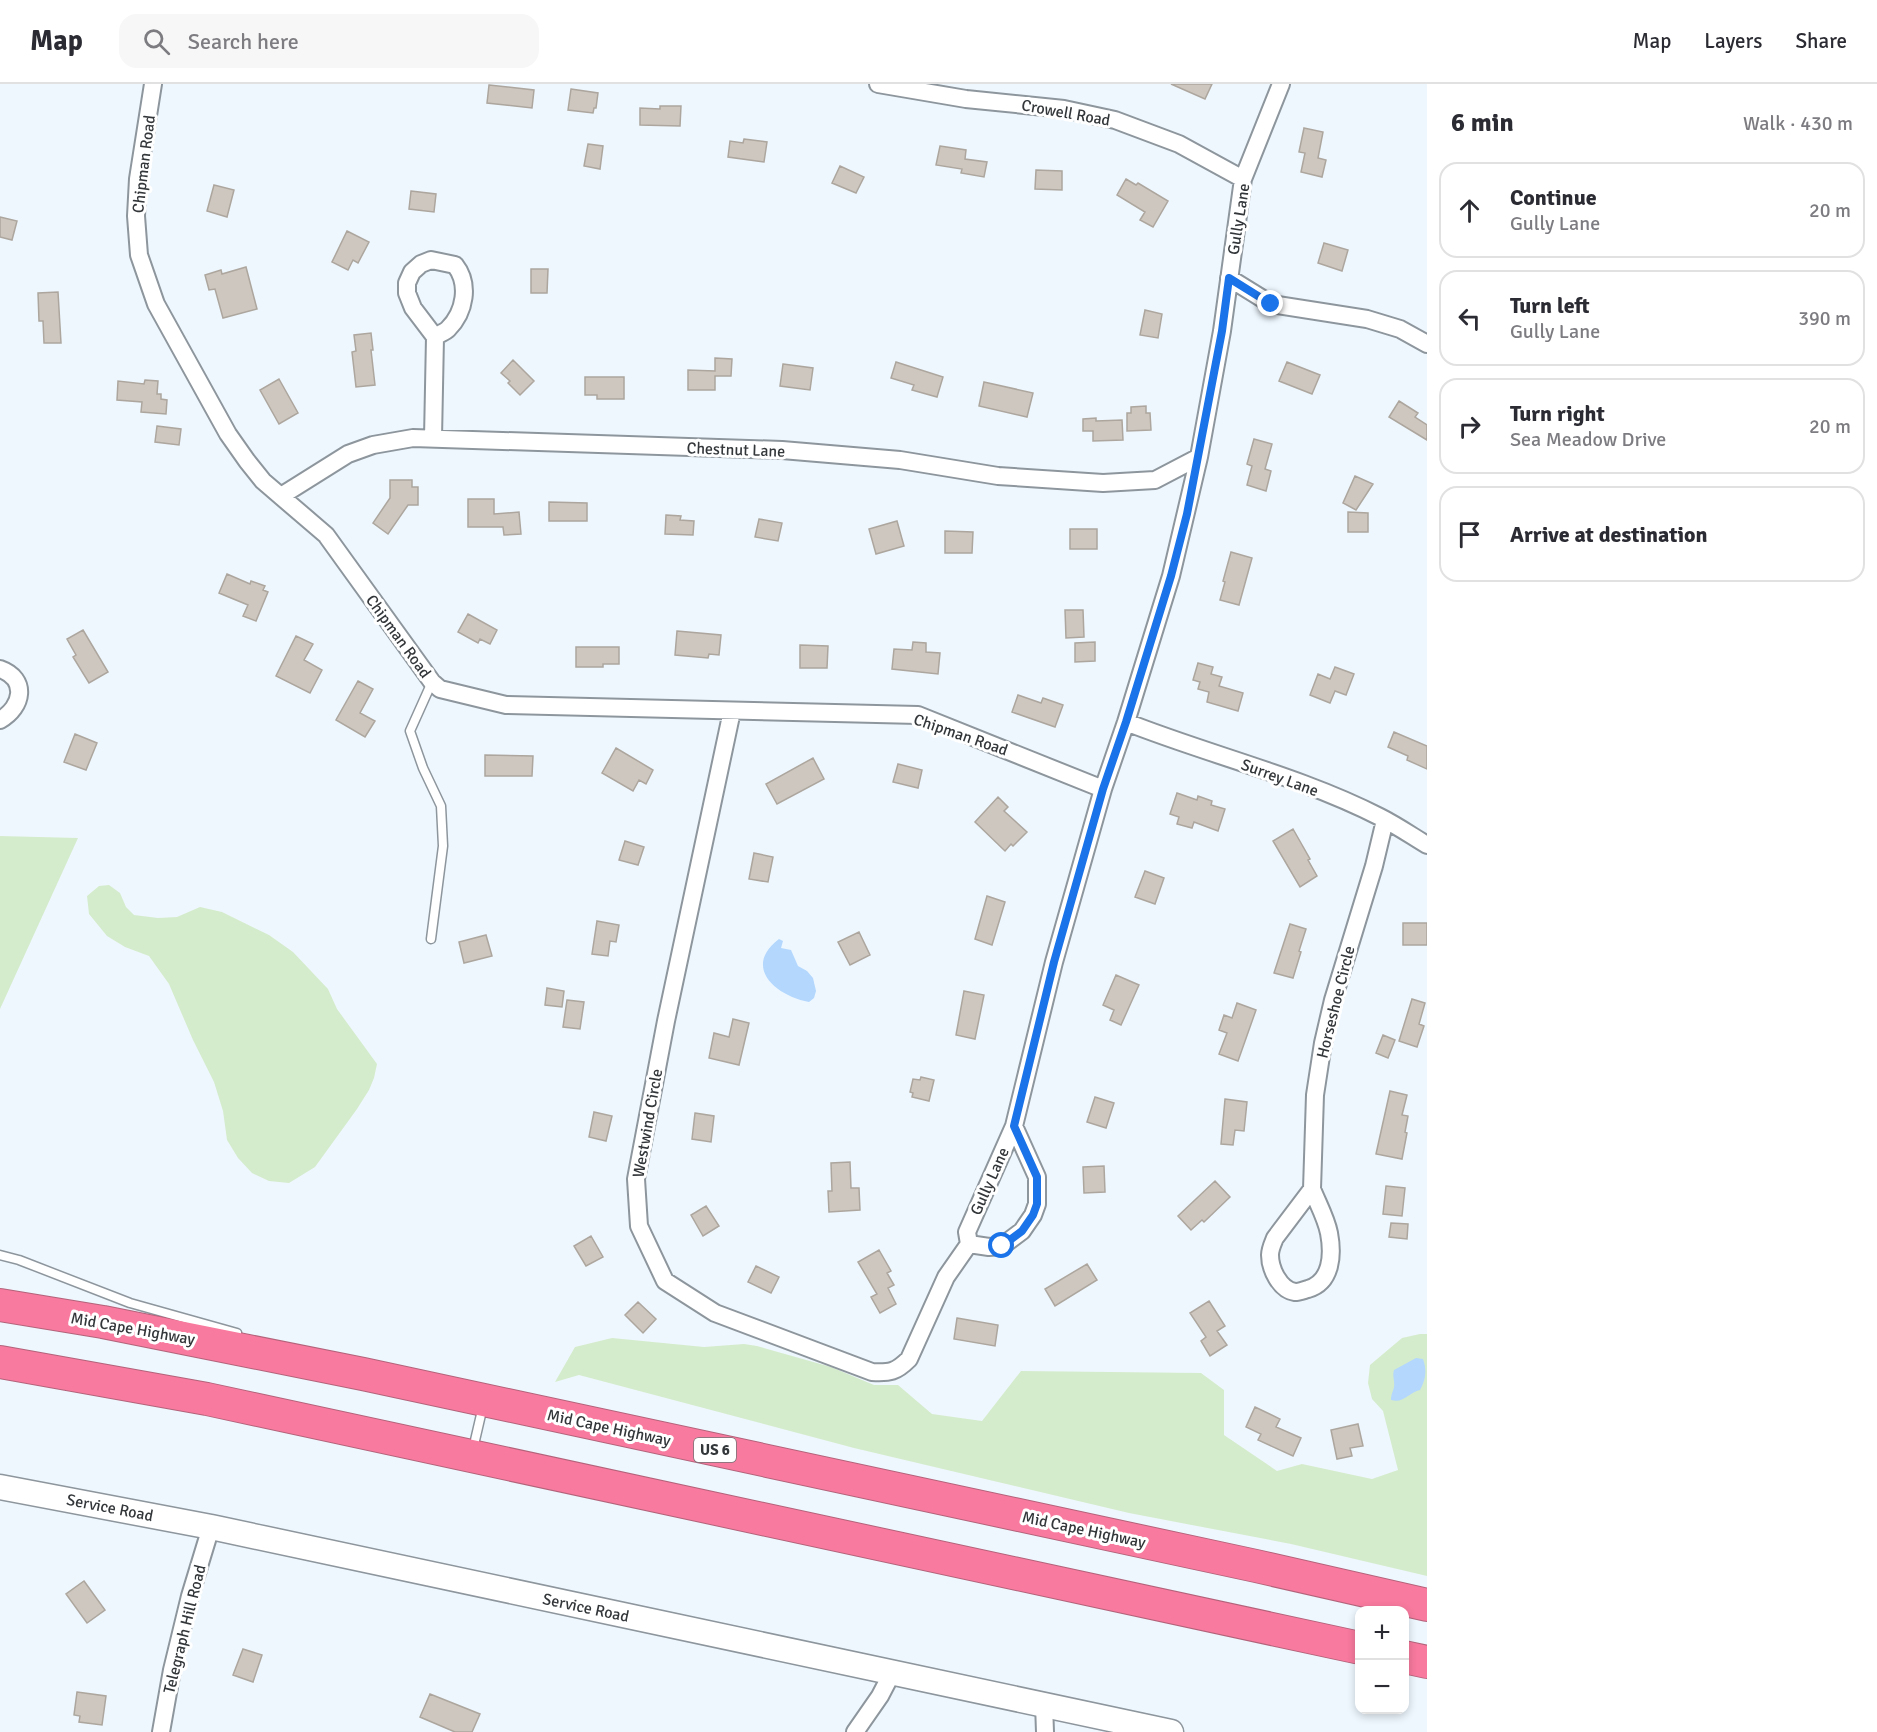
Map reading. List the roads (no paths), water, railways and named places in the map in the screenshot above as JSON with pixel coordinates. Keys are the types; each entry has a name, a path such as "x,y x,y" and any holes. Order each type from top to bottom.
{"highway":[{"name":"Mid Cape Highway","path":"0,1305 114,1324 363,1374 1427,1605"},
{"path":"0,1362 196,1396 1355,1646"},
{"path":"1409,1658 1427,1662"}],"street":[{"name":"Chipman Road","path":"153,84 138,179 136,216 139,255 156,304 228,434 263,481 326,536 432,682 440,689 506,705 918,715 1103,789"},
{"name":"Crowell Road","path":"878,84 966,99 1064,109 1115,120 1179,144 1243,179"},
{"name":"Gully Lane","path":"1014,1126 1037,1177 1037,1204 1033,1215 1022,1231 1002,1246 969,1244 967,1232 1014,1126 1054,962 1103,789 1171,576 1199,457 1222,331 1243,179 1281,84"},
{"path":"433,438 435,337 413,308 407,293 407,283 412,272 421,264 431,260 455,265 462,273 465,284 463,301 458,314 448,329 435,337"},
{"path":"1229,278 1271,304 1367,320 1400,329 1427,344"},
{"name":"Chestnut Lane","path":"281,496 348,454 384,443 413,438 782,450 900,460 998,476 1103,483 1155,480 1199,457"},
{"path":"0,669 16,681 20,692 12,713 0,720"},
{"name":"Westwind Circle","path":"732,711 666,1020 636,1179 639,1226 666,1281 715,1313 872,1372 888,1373 900,1368 909,1359 946,1277 969,1244"},
{"name":"Surrey Lane","path":"1126,722 1165,738 1310,787 1385,820 1427,845"},
{"name":"Horseshoe Circle","path":"1312,1190 1271,1246 1270,1256 1276,1277 1287,1289 1296,1292 1315,1287 1328,1273 1330,1263 1327,1223 1312,1190 1315,1095 1323,1043 1385,820"},
{"name":"Service Road","path":"0,1486 211,1527 1171,1732"},
{"name":"Telegraph Hill Road","path":"161,1732 172,1670 190,1596 211,1527"},
{"path":"855,1732 880,1696 892,1672"},
{"path":"1044,1704 1045,1732"}],"lane":[{"path":"431,939 443,846 441,806 423,768 410,730 432,682"},
{"path":"0,1255 19,1260 130,1303 251,1337"},
{"path":"304,1353 363,1374"},
{"path":"471,1455 485,1400"}],"water":[{"path":"779,939 783,941 781,948 791,950 798,966 813,978 816,991 814,998 809,1002 785,994 768,979 763,960 768,950"},
{"path":"1416,1358 1423,1359 1425,1367 1425,1378 1420,1390 1403,1399 1391,1400 1394,1370"}]}
